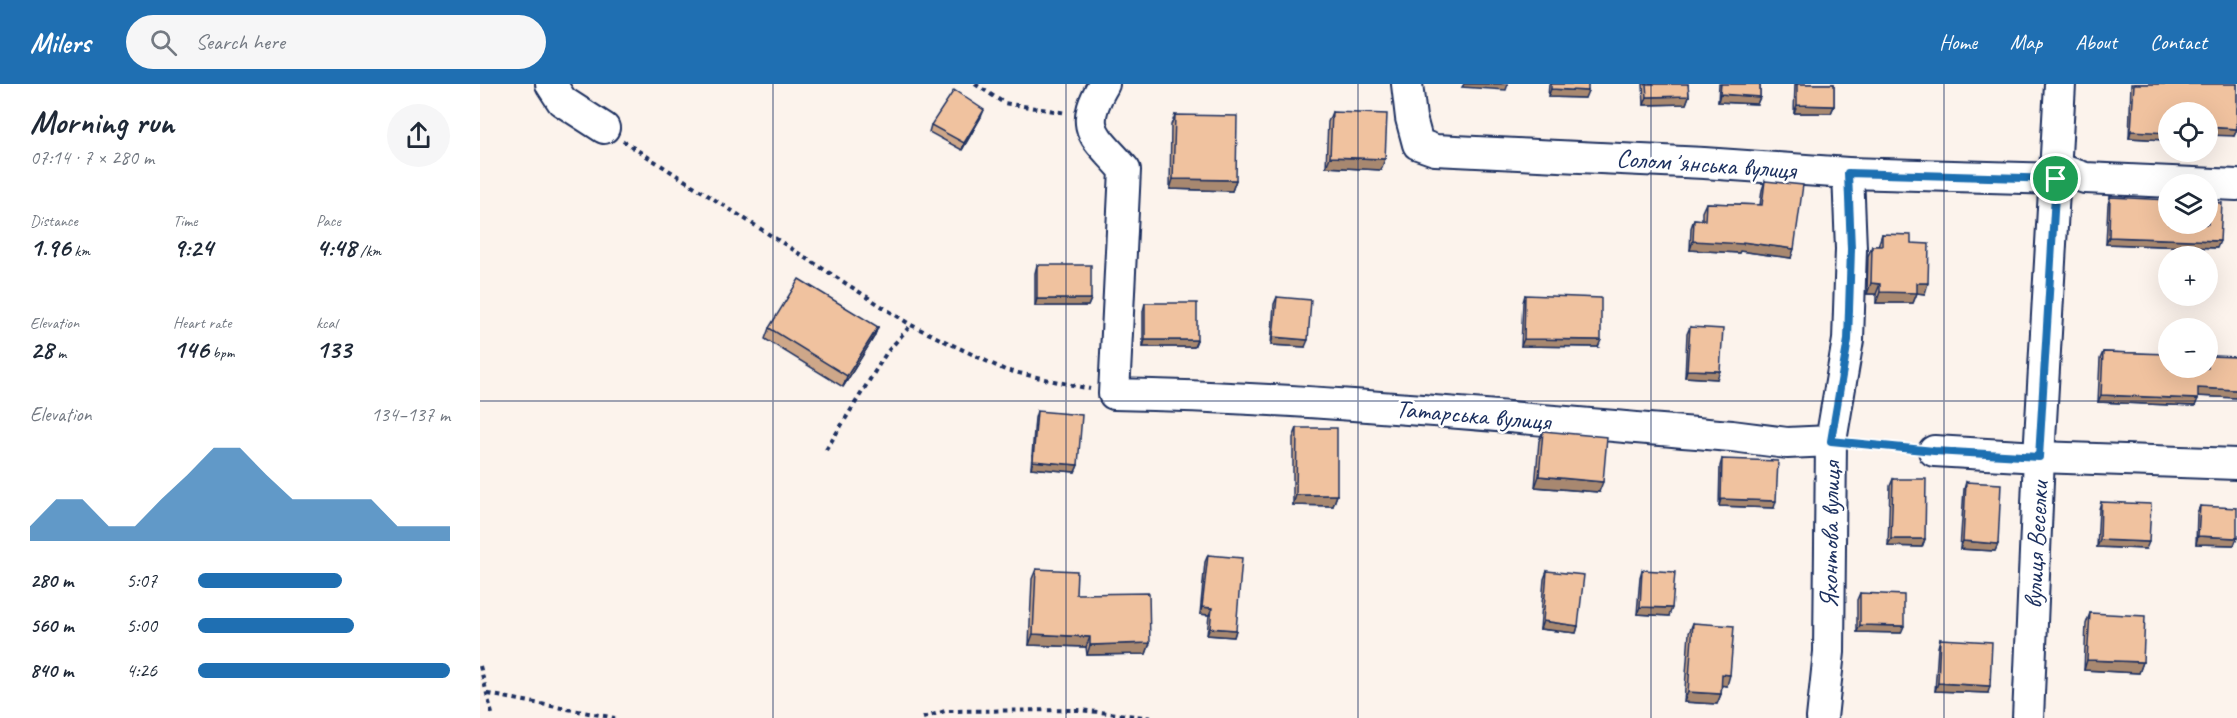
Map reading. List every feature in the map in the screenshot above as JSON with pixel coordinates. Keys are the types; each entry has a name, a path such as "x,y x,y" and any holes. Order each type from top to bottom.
{"street":[{"path":"550,84 562,101 604,128"},
{"path":"1104,84 1089,117 1092,132 1125,170 1114,394"},
{"name":"Соломʼянська вулиця","path":"1407,84 1411,118 1418,144 1435,150 1693,162 1848,173 2056,174 2085,178 2237,185"},
{"name":"вулиця Веселки","path":"2028,718 2039,457 2060,84"},
{"name":"Яхонтова вулиця","path":"1822,718 1829,652 1831,441 1848,340 1851,249 1848,173"},
{"name":"Татарська вулиця","path":"1114,394 1362,406 1732,436 1787,443 1831,441"},
{"path":"1934,451 2237,464"}],"path":[{"path":"975,84 1004,103 1089,117"},
{"path":"604,128 911,325 1005,370 1114,394"},
{"path":"826,450 887,352 911,325"},
{"path":"1831,441 1934,451"},
{"path":"480,666 493,718"},
{"path":"488,694 615,718"},
{"path":"923,718 945,711 1080,710 1154,718"}],"building":[{"path":"1551,84 1588,84 1588,91 1551,89"},
{"path":"1646,84 1688,84 1689,96 1647,97"},
{"path":"1721,84 1760,84 1760,97 1720,94"},
{"path":"1797,84 1834,84 1834,106 1797,105"},
{"path":"2134,84 2237,84 2237,129 2218,128 2218,102 2158,102 2158,132 2131,131"},
{"path":"954,90 984,110 964,143 931,125"},
{"path":"1332,112 1387,114 1385,159 1330,157"},
{"path":"1175,115 1237,116 1236,180 1173,179"},
{"path":"1765,181 1803,185 1794,249 1743,242 1743,244 1693,241 1694,219 1705,220 1706,203 1762,205"},
{"path":"2110,197 2158,199 2158,234 2218,234 2218,203 2222,203 2220,241 2109,237"},
{"path":"1882,234 1911,235 1911,243 1929,244 1928,283 1917,283 1917,293 1880,292 1880,284 1871,283 1872,246 1882,246"},
{"path":"1037,265 1091,265 1091,299 1037,299"},
{"path":"799,279 878,327 847,376 769,328"},
{"path":"1525,295 1601,298 1601,340 1524,339"},
{"path":"1277,297 1311,300 1308,340 1273,337"},
{"path":"1145,303 1197,303 1197,340 1145,340"},
{"path":"1690,327 1723,329 1720,371 1687,370"},
{"path":"2103,352 2158,354 2158,378 2218,378 2218,356 2237,357 2237,390 2198,388 2198,399 2101,395"},
{"path":"1037,411 1082,415 1078,465 1033,461"},
{"path":"1297,428 1337,428 1337,495 1296,495"},
{"path":"1543,431 1607,437 1603,482 1539,476"},
{"path":"1722,459 1778,461 1776,501 1721,499"},
{"path":"1893,479 1926,479 1925,539 1891,539"},
{"path":"1966,482 2001,484 1998,544 1963,541"},
{"path":"2101,502 2151,504 2149,542 2100,540"},
{"path":"2200,506 2237,508 2237,538 2198,536"},
{"path":"1208,555 1242,558 1236,630 1210,628 1212,608 1202,607"},
{"path":"1036,569 1077,571 1076,594 1149,593 1150,643 1090,645 1090,637 1033,634"},
{"path":"1642,570 1675,572 1672,608 1640,607"},
{"path":"1547,571 1584,575 1578,626 1543,621"},
{"path":"1860,593 1904,595 1904,626 1860,625"},
{"path":"2090,613 2145,616 2143,662 2087,660"},
{"path":"1693,623 1734,626 1730,675 1722,674 1721,694 1688,692"},
{"path":"1940,639 1992,642 1990,686 1938,683"}],"route":[{"path":"1848,173 2056,179 2039,457 1934,451 1831,441 1848,340 1851,249 1848,173"}]}
